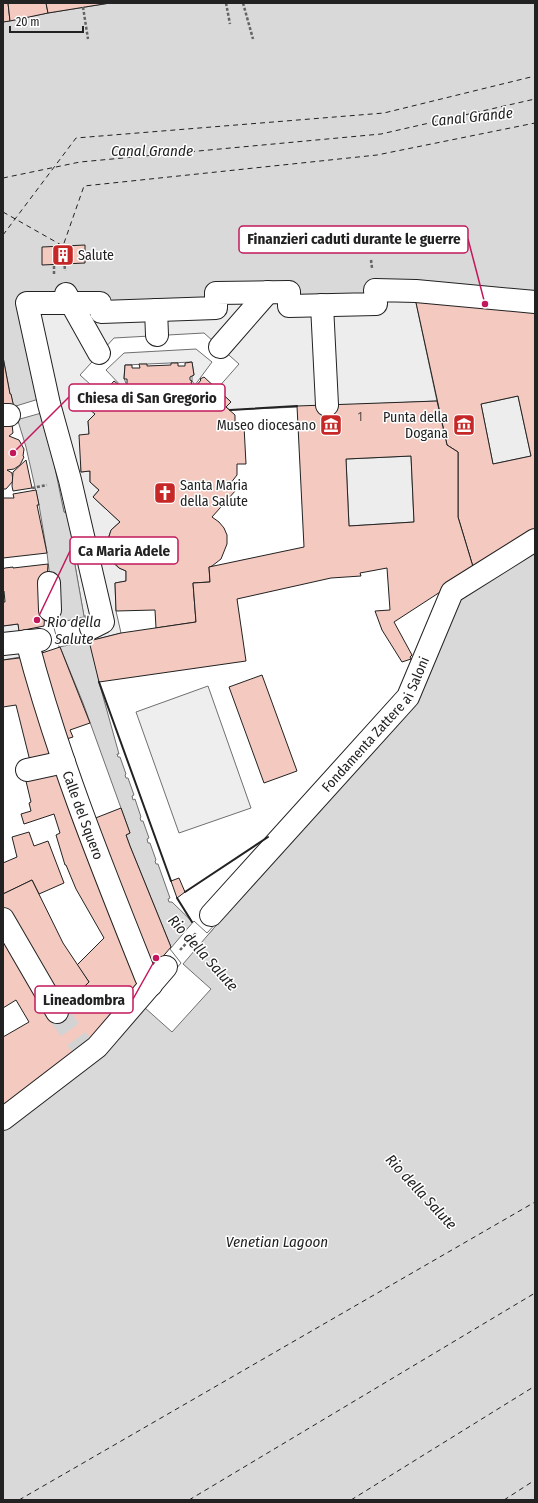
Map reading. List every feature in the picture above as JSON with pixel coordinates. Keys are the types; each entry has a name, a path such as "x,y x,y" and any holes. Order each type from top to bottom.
{"street":[{"path":"91,628 103,622 65,481 27,303 64,292 100,303 101,312 216,308 216,293 289,292 289,306 376,304 375,290 416,291 535,302"},
{"path":"64,292 99,353"},
{"path":"220,347 268,292"},
{"path":"322,305 327,406"},
{"path":"156,310 157,335"},
{"name":"Fondamenta Zattere ai Saloni","path":"205,922 408,696 452,592 535,540"},
{"name":"Calle del Squero","path":"49,583 44,630 35,671 64,762 95,849 146,977 151,985"},
{"path":"3,644 44,630"},
{"path":"27,770 64,762"},
{"path":"3,919 57,1012"},
{"path":"3,1119 85,1051 97,1048 172,960"}],"path":[{"path":"226,3 230,24"},
{"path":"243,3 253,40"},
{"path":"83,7 88,39"},
{"path":"63,246 54,265 64,292"},
{"path":"32,488 40,486"},
{"path":"172,960 205,922"}],"shaded area":[{"path":"66,294 107,294 107,305 415,298 437,401 230,410 226,407 231,402 217,389 239,364 204,333 114,338 80,375 102,395 95,414 88,421 89,434 81,465 81,472 90,471 90,482 99,490 93,497 120,522 110,533 107,541 107,550 113,563 126,571 126,581 115,583 116,611 121,633 94,640 88,616 84,617 72,548 70,515 64,512 58,488 62,487 60,477 56,478 19,297"},
{"path":"196,349 212,362 195,385 192,381 192,376 194,375 192,362 125,365 124,378 127,386 124,389 106,370 124,353"},
{"path":"518,396 531,456 493,464 481,404"},
{"path":"411,456 414,522 349,526 346,459"},
{"path":"18,624 19,631 38,627 43,653 3,660 3,626"},
{"path":"208,686 251,808 179,833 136,712"}],"water":[{"name":"Venetian Lagoon","path":"110,3 535,3 535,295 209,300 107,305 107,294 66,294 20,297 64,512 70,515 76,543 72,548 84,616 88,616 99,682 119,754 117,754 118,757 120,757 126,778 128,778 134,795 132,796 133,800 135,799 141,821 143,821 149,838 147,839 148,843 150,843 156,864 158,864 170,898 168,899 169,902 172,902 207,936 413,699 460,599 535,550 535,1500 3,1500 3,1129 183,963 171,947 130,846 126,835 130,833 83,703 60,647 39,505 26,447 10,394 3,357 3,22"}],"pier":[{"path":"42,398 45,412 20,419 18,418 16,406"},
{"path":"88,616 94,640 59,647 53,624"},
{"path":"194,921 207,933 218,921 219,922 183,964 211,989 172,1032 144,1007 181,963 170,949"}],"building":[{"path":"3,3 8,3 10,21 3,22"},
{"path":"8,3 46,3 48,13 10,21"},
{"path":"46,3 110,3 48,13"},
{"name":"Salute","path":"85,245 85,263 42,265 42,247"},
{"name":"Punta della Dogana","path":"415,298 535,309 535,530 474,570 458,517 458,452 447,445","holes":["518,396 531,456 493,464 481,404"]},
{"path":"3,357 10,394 14,408 3,408"},
{"name":"Santa Maria della Salute","path":"192,362 194,375 190,377 190,380 192,381 191,383 196,386 201,380 200,379 204,377 231,402 226,407 235,415 235,427 244,426 246,464 237,464 237,475 230,484 236,490 212,517 224,528 227,535 227,544 221,559 209,567 210,582 193,583 196,622 156,628 155,610 116,611 115,583 126,581 126,571 119,568 111,559 108,552 107,543 111,530 120,522 93,497 99,490 90,482 90,471 81,472 79,435 89,434 88,421 95,414 89,409 114,381 124,389 127,386 127,379 124,379 125,365 132,365 132,368 140,368 139,364 147,364 147,366 171,365 171,363 178,363 178,366 185,366 185,363"},
{"path":"437,401 447,445 458,452 458,517 474,570 394,622 412,655 410,657 411,659 402,662 382,630 375,611 390,610 387,568 360,573 361,576 331,578 237,599 246,661 99,682 89,641 121,633 196,622 193,583 210,582 209,567 304,547 297,406","holes":["411,456 414,522 349,526 346,459"]},
{"path":"3,419 12,424 13,433 9,436 19,440 24,449 24,457 20,465 14,469 7,470 12,473 13,481 6,489 3,489"},
{"path":"26,460 32,488 13,491 13,472"},
{"path":"36,490 39,505 37,505 47,553 3,558 3,498 14,498 13,494"},
{"path":"48,564 44,626 19,631 18,624 3,626 3,602 5,602 3,591 3,569"},
{"path":"60,647 90,723 70,730 73,737 60,741 33,656"},
{"path":"27,657 56,759 31,765 16,705 3,707 3,660"},
{"path":"262,675 297,771 264,783 229,687"},
{"path":"62,768 146,980 102,1031 3,1110 3,1037 29,1022 16,1000 3,1008 3,936 55,1014 89,982 77,965 104,938 76,889 65,865 56,835 60,833 54,814 24,824 21,814 31,811 29,803 31,802 25,777"},
{"path":"121,808 130,833 126,835 171,947 148,974 93,819"},
{"path":"29,832 34,846 48,841 64,883 39,894 32,880 3,894 3,863 17,857 12,837"},
{"path":"179,878 185,892 177,898 171,881"},
{"path":"32,880 63,943 89,982 60,1010 3,909 3,894"}],"ferry route":[{"path":"3,235 76,138 384,113 535,76"},
{"path":"3,178 80,162 381,134 535,99"},
{"path":"3,212 63,246 84,186 377,155 535,123"},
{"path":"19,1500 535,1202"},
{"path":"189,1500 535,1293"},
{"path":"351,1500 535,1386"},
{"path":"504,1500 535,1480"}],"tunnel":[{"path":"57,1012 83,1048"}],"wall":[{"path":"230,410 297,406"},
{"path":"99,682 171,881"},
{"path":"185,892 268,837"},
{"path":"177,898 192,922"}],"place":[{"name":"Salute","path":"63,255"},
{"name":"Finanzieri caduti durante le guerre","path":"485,304"},
{"name":"Museo diocesano","path":"331,425"},
{"name":"Punta della Dogana","path":"464,425"},
{"name":"Chiesa di San Gregorio","path":"13,453"},
{"name":"Santa Maria della Salute","path":"165,493"},
{"name":"Ca Maria Adele","path":"37,620"},
{"name":"Lineadombra","path":"156,958"}],"water label":[{"name":"Canal Grande","path":"472,117"},
{"name":"Canal Grande","path":"152,151"},
{"name":"Rio della Salute","path":"74,630"},
{"name":"Rio della Salute","path":"203,953"},
{"name":"Rio della Salute","path":"421,1192"}]}
